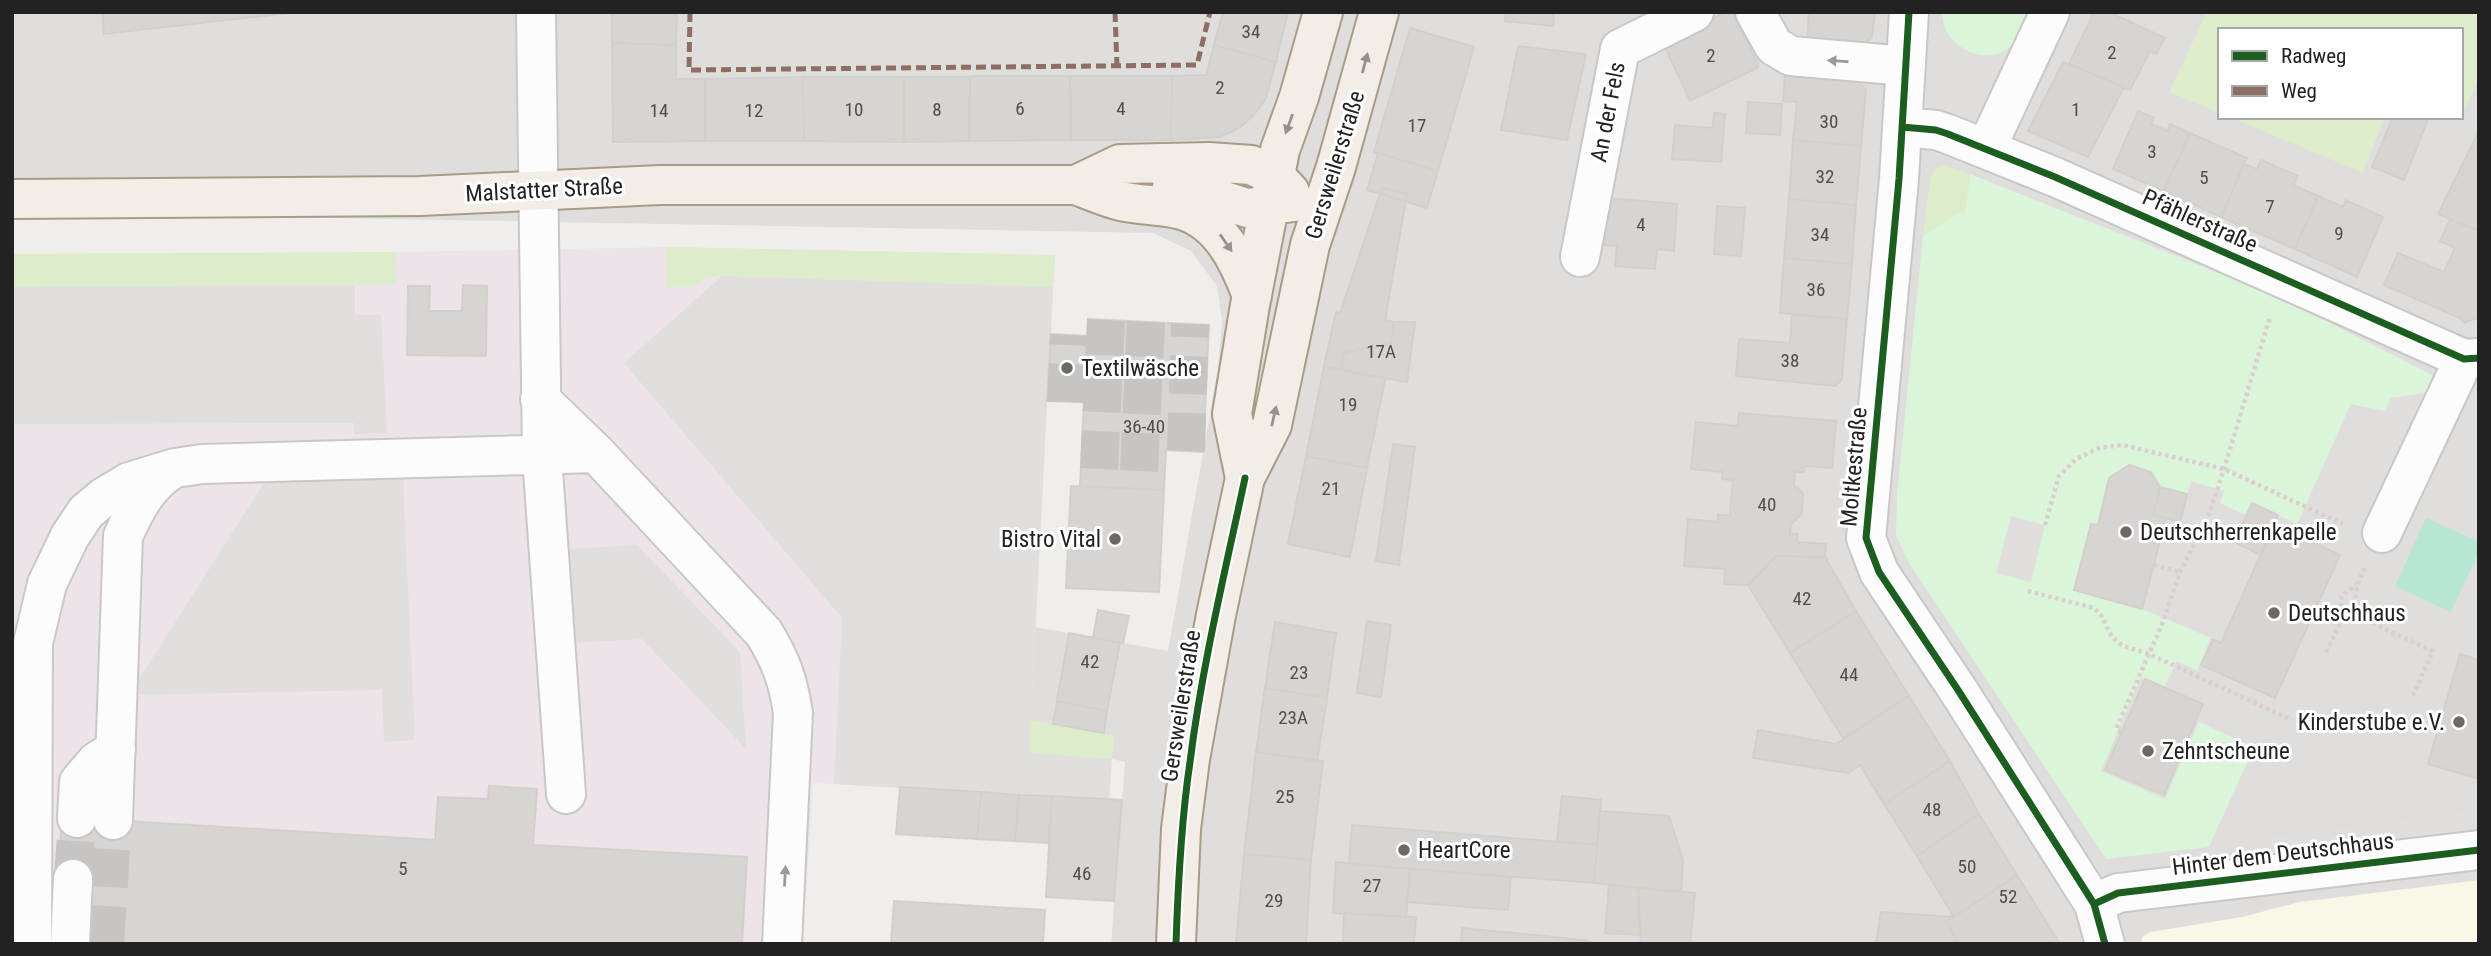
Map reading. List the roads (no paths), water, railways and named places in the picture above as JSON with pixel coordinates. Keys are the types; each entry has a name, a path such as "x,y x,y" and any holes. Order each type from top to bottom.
{"main road":[{"name":"Gersweilerstraße","path":"1245,478 1232,414 1252,296 1280,194 1280,150 1300,97 1323,12"},
{"name":"Gersweilerstraße","path":"1176,944 1181,829 1190,759 1216,615 1245,478 1272,425 1310,245 1336,167 1379,12"},
{"name":"Malstatter Straße","path":"1076,185 1121,164 1209,162 1251,165 1280,194"},
{"path":"1310,245 1280,194 1336,167"},
{"name":"Malstatter Straße","path":"12,199 419,196 660,185 1076,185 1119,200 1184,211 1205,222 1224,238 1244,273 1252,296"}],"street":[{"path":"536,12 542,456 566,794"},
{"name":"An der Fels","path":"1580,257 1620,49 1694,12"},
{"path":"1755,12 1774,46 1791,56 1906,66"},
{"name":"Moltkestraße","path":"1909,12 1902,127 1866,538 1879,572 1958,690 2094,904 2105,944"},
{"path":"1986,149 2050,12"},
{"name":"Pfählerstraße","path":"1902,127 1936,130 2055,177 2471,358"},
{"path":"2380,537 2471,358"},
{"path":"541,399 596,453 764,633 785,673 793,713 782,944"},
{"path":"32,944 22,906 22,672 33,643 47,584 70,536 86,512 129,482 175,468 202,464 596,453"},
{"path":"95,819 116,749 123,536 131,517 152,486 175,468"},
{"name":"Hinter dem Deutschhaus","path":"2094,904 2118,893 2479,850"},
{"path":"70,944 73,879"}],"tunnel":[{"path":"1099,469 1106,320"},
{"path":"1139,471 1146,322"},
{"path":"1186,451 1190,324"},
{"path":"1066,402 1069,335"},
{"path":"73,879 77,818"},
{"path":"105,944 113,820"}],"place":[{"name":"Textilwäsche","path":"1067,368"},
{"name":"Deutschherrenkapelle","path":"2126,532"},
{"name":"Bistro Vital","path":"1115,539"},
{"name":"Deutschhaus","path":"2274,613"},
{"name":"Kinderstube e.V.","path":"2459,722"},
{"name":"Zehntscheune","path":"2148,751"},
{"name":"HeartCore","path":"1404,850"}]}
